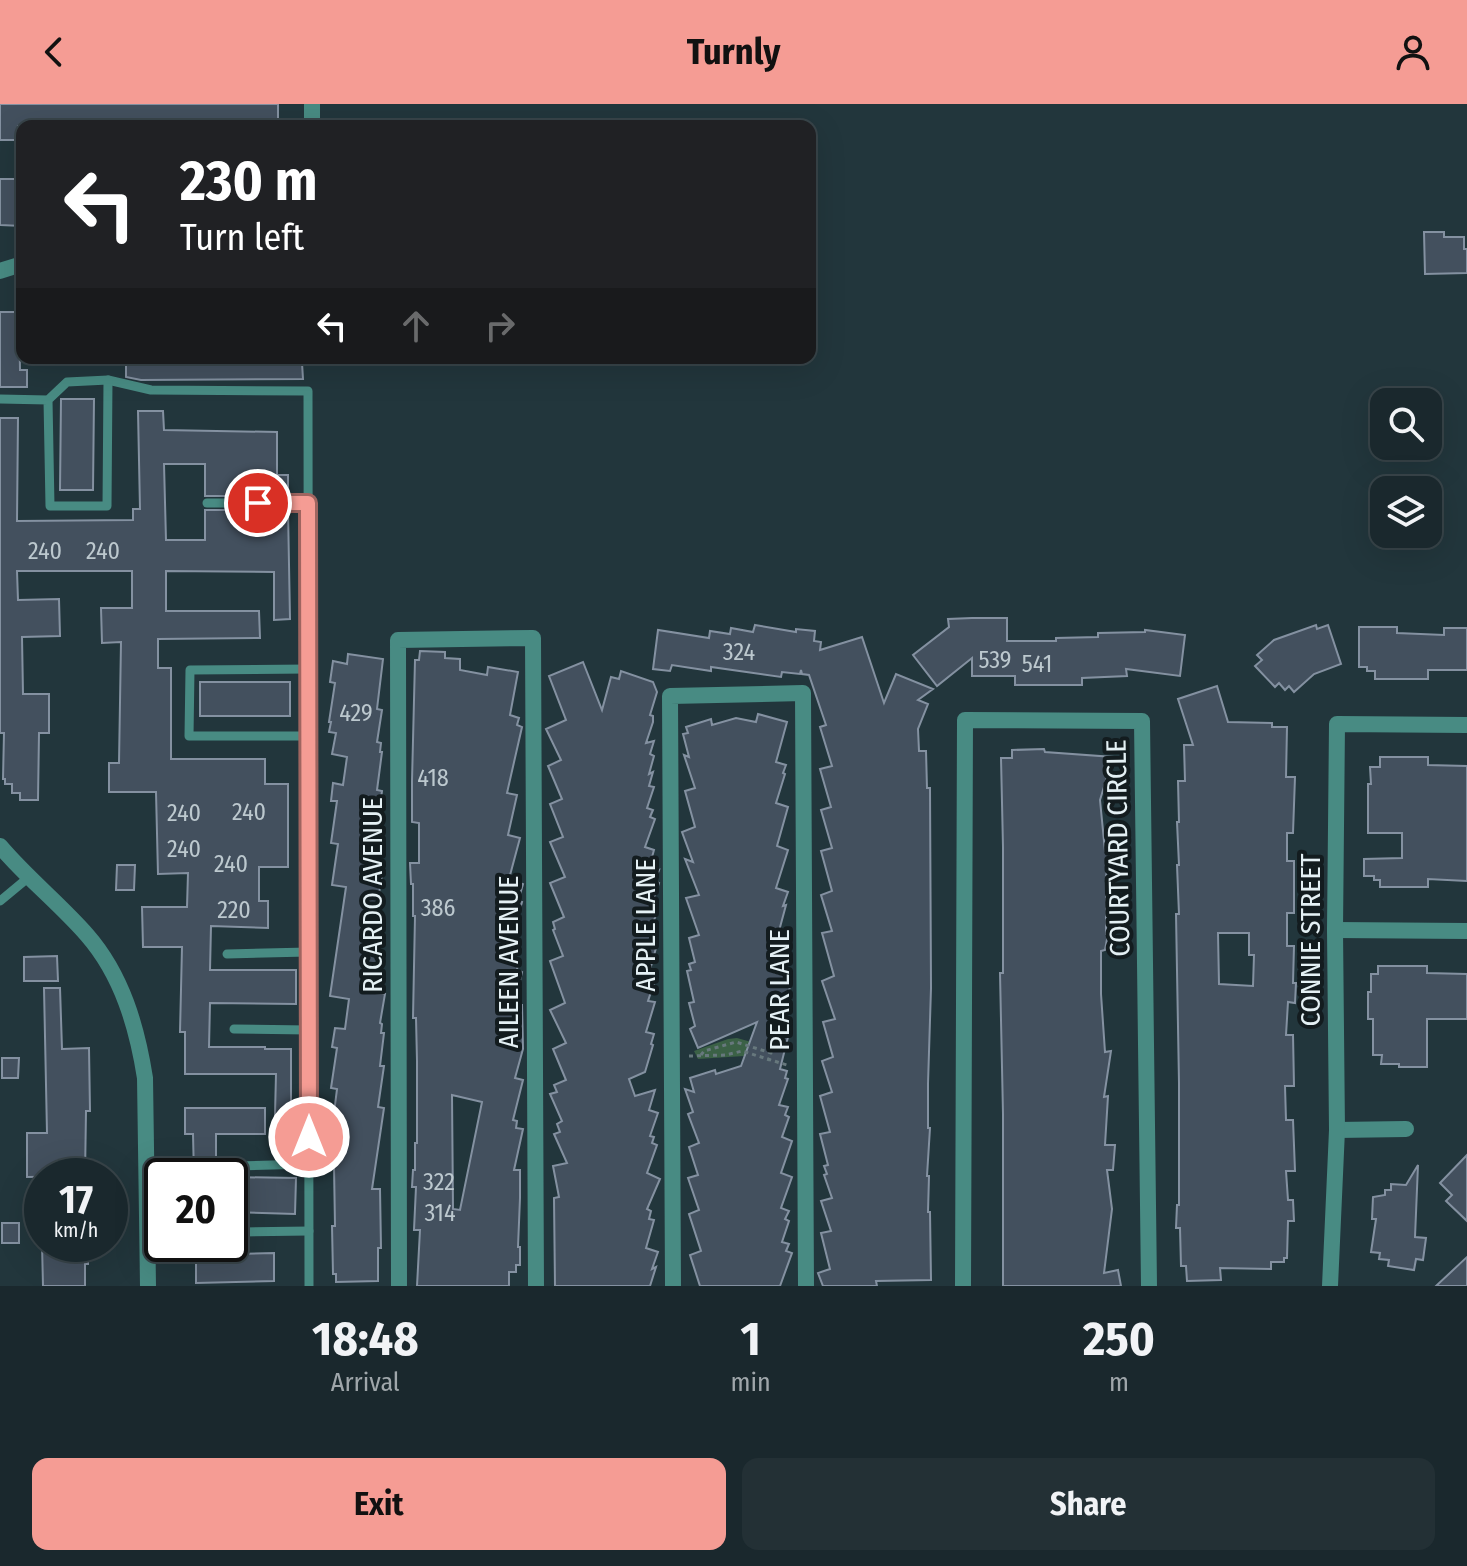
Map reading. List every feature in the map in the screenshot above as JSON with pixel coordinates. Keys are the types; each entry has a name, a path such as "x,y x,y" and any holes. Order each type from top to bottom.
{"street":[{"name":"RICARDO AVENUE","path":"399,1286 398,640 533,638"},
{"name":"AILEEN AVENUE","path":"533,638 536,1286"},
{"name":"PEAR LANE","path":"803,693 806,1286"},
{"name":"APPLE LANE","path":"673,1286 670,696 803,693"},
{"name":"COURTYARD CIRCLE","path":"963,1286 965,720 1142,721 1149,1286"},
{"name":"CONNIE STREET","path":"1330,1286 1337,1130 1337,724 1467,725"},
{"path":"0,846 87,935 102,955 132,1019 145,1078 148,1286"},
{"path":"1335,930 1467,931"},
{"path":"1337,1130 1406,1129"}],"lane":[{"path":"48,400 50,506 107,506 108,380"},
{"path":"0,399 48,400 67,382 108,380 151,390 308,391 309,1286"},
{"path":"207,503 308,503"},
{"path":"308,669 190,670 189,736 308,736"},
{"path":"0,901 29,877"},
{"path":"227,954 308,952"},
{"path":"234,1029 309,1030"},
{"path":"248,1166 309,1164"},
{"path":"248,1232 309,1231"}],"path":[{"path":"768,1061 771,1053 736,1042 699,1055 726,1055 742,1051 768,1061 785,1066 806,1067"}],"green space":[{"path":"737,1038 776,1049 771,1065 744,1056 698,1059 694,1051 728,1039"}],"building":[{"path":"0,104 278,104 278,120 16,120 16,140 0,140"},
{"path":"0,179 16,179 16,226 0,225"},
{"path":"1424,232 1444,232 1444,237 1464,237 1467,273 1425,274"},
{"path":"0,312 16,312 16,364 20,364 20,370 27,370 27,387 0,387"},
{"path":"126,364 302,364 303,379 141,380 126,377"},
{"path":"61,399 94,399 93,490 60,490"},
{"path":"138,411 163,411 164,430 277,432 277,475 288,475 288,496 205,496 205,464 164,464 166,540 205,540 205,510 288,510 290,619 274,620 274,572 166,571 166,611 259,611 260,638 158,639 158,668 171,668 171,759 265,759 265,784 288,784 288,867 259,867 259,901 268,901 268,928 211,926 210,970 296,970 296,1004 210,1003 209,1047 291,1049 291,1115 275,1115 276,1074 185,1074 185,1032 180,1032 182,947 143,947 142,907 187,907 188,873 158,874 156,792 109,792 109,763 119,763 121,642 102,643 101,608 132,608 132,571 17,571 18,600 59,599 60,636 22,637 23,694 49,694 49,733 39,733 38,800 20,800 20,793 12,793 12,784 5,784 3,779 4,733 0,733 0,418 18,418 17,521 133,520 133,509 140,509"},
{"path":"1007,618 1007,641 1056,641 1056,638 1098,637 1098,633 1145,630 1185,635 1180,676 1126,669 1127,676 1082,678 1082,685 1015,685 1015,676 972,676 972,658 937,686 913,655 949,627 948,619"},
{"path":"755,625 796,632 796,629 815,631 814,641 821,642 820,650 862,637 884,703 896,674 933,689 918,700 928,704 918,729 919,751 926,751 927,788 930,788 930,1128 927,1176 931,1280 876,1281 877,1286 823,1286 818,1273 830,1269 821,1233 831,1231 821,1201 832,1198 824,1175 827,1174 824,1166 828,1165 820,1134 830,1132 820,1096 832,1092 822,1061 833,1057 823,1022 835,1019 822,981 834,976 822,933 832,931 821,895 832,891 821,851 832,848 821,810 831,807 820,769 832,766 820,727 826,725 809,675 802,674 801,670 800,674 782,672 781,677 672,665 670,671 653,669 658,630 709,638 710,631 730,634 731,628 753,632"},
{"path":"1316,625 1317,629 1328,625 1341,664 1314,674 1294,692 1289,686 1285,690 1279,683 1275,687 1255,666 1262,660 1257,655 1274,640"},
{"path":"1359,627 1397,627 1397,633 1444,635 1444,628 1467,628 1467,670 1428,670 1428,679 1375,679 1375,671 1359,667"},
{"path":"420,651 445,652 445,658 460,659 460,670 487,675 488,667 518,672 510,715 519,718 517,725 522,727 507,793 517,795 508,835 520,838 509,879 523,884 518,901 522,902 506,959 518,962 517,970 522,972 514,1005 522,1005 523,1049 515,1078 523,1080 513,1120 517,1121 516,1128 523,1129 514,1170 520,1170 520,1265 516,1265 516,1272 509,1272 509,1286 417,1286 420,1230 414,1230 416,1187 412,1187 417,1143 416,1018 413,1018 415,916 410,863 419,863 419,823 412,822 412,781 415,660 419,660","holes":["452,1095 482,1102 460,1210 453,1209"]},
{"path":"348,654 383,659 377,709 382,710 377,742 381,743 382,752 377,790 382,791 377,863 384,864 374,944 377,944 375,952 382,953 376,993 385,994 380,1023 381,1033 384,1033 380,1066 384,1066 378,1107 384,1108 372,1189 380,1189 378,1281 336,1282 336,1274 333,1274 332,1226 335,1226 334,1166 340,1130 332,1129 337,1089 331,1088 337,1048 332,1047 335,1028 345,1029 349,999 330,996 346,887 332,885 338,844 331,843 337,801 331,801 333,783 343,785 347,757 332,754 336,733 329,732 329,722 335,683 330,682 333,661 347,664"},
{"path":"583,662 602,710 611,677 619,679 621,671 653,682 657,692 650,715 653,722 646,743 654,741 650,754 654,756 649,786 654,787 647,808 653,810 650,817 655,819 645,847 654,850 647,875 659,870 655,881 659,883 649,913 656,915 648,936 655,938 652,947 656,948 650,970 653,971 651,978 655,980 648,1001 655,1002 646,1032 654,1034 645,1072 629,1079 635,1096 655,1090 649,1110 658,1113 650,1136 654,1137 652,1143 657,1145 647,1173 660,1179 647,1209 651,1211 649,1219 654,1220 646,1248 658,1252 650,1286 555,1286 554,1198 559,1197 553,1166 567,1163 554,1134 560,1132 557,1124 562,1121 550,1094 557,1092 554,1085 566,1080 553,1049 566,1043 550,1010 565,1003 550,961 563,956 553,922 564,917 550,883 565,877 550,842 563,837 550,804 562,799 548,766 561,760 546,729 566,720 549,676"},
{"path":"200,682 290,682 290,716 200,716"},
{"path":"1217,686 1228,722 1272,723 1272,727 1287,727 1286,777 1295,777 1293,833 1287,833 1287,861 1294,861 1294,913 1287,913 1287,946 1294,946 1293,983 1296,983 1295,1003 1288,1002 1286,1035 1293,1035 1294,1086 1285,1086 1286,1120 1293,1120 1295,1171 1286,1171 1288,1200 1293,1200 1294,1221 1288,1221 1287,1258 1284,1262 1271,1262 1271,1269 1220,1268 1221,1280 1187,1281 1186,1266 1181,1266 1180,1228 1176,1228 1179,1205 1178,781 1185,781 1184,745 1193,745 1178,699","holes":["1218,933 1249,933 1249,955 1254,955 1253,986 1219,984"]},
{"path":"758,714 787,722 776,762 786,765 776,803 788,807 777,846 788,850 776,888 788,892 779,931 786,933 774,972 787,976 784,985 790,987 781,1016 788,1018 786,1028 790,1029 780,1069 787,1071 785,1078 788,1079 779,1105 788,1107 785,1115 789,1117 782,1137 792,1141 781,1173 792,1177 781,1208 789,1211 782,1242 789,1244 786,1251 792,1253 780,1286 700,1286 690,1255 701,1251 689,1214 699,1210 688,1178 698,1175 689,1147 699,1143 688,1114 693,1112 685,1089 694,1092 690,1078 741,1066 757,1022 698,1048 690,1029 695,1026 689,1003 694,1002 687,971 691,970 689,964 695,962 689,938 699,935 686,898 699,895 685,859 693,862 682,832 695,827 685,791 695,788 684,755 689,757 683,734 688,733 686,727 711,719 712,725 736,718 756,722"},
{"path":"1044,749 1045,752 1113,757 1100,800 1105,851 1111,851 1106,876 1108,934 1105,950 1101,951 1105,1052 1111,1051 1104,1097 1108,1096 1105,1145 1115,1145 1113,1170 1107,1170 1112,1209 1104,1273 1118,1270 1121,1286 1003,1286 1001,758 1012,758 1012,750"},
{"path":"1380,757 1428,757 1428,765 1467,766 1467,881 1428,879 1428,887 1380,887 1380,880 1374,880 1374,876 1364,876 1364,859 1402,858 1402,833 1368,833 1370,767 1380,767"},
{"path":"117,865 135,865 134,890 116,890"},
{"path":"57,956 58,981 24,981 24,957"},
{"path":"1378,966 1427,966 1427,973 1467,974 1467,1019 1427,1019 1427,1067 1381,1064 1382,1055 1373,1055 1373,1019 1368,1019 1368,992 1371,992 1371,974 1378,974"},
{"path":"44,988 60,988 62,1049 89,1048 90,1111 86,1111 85,1158 27,1158 27,1133 47,1133"},
{"path":"2,1058 19,1058 18,1078 2,1078"},
{"path":"185,1108 265,1108 265,1134 216,1134 216,1158 194,1158 193,1134 185,1134"},
{"path":"1467,1155 1467,1221 1446,1201 1452,1195 1440,1183"},
{"path":"1418,1165 1415,1237 1426,1238 1423,1260 1416,1259 1414,1270 1388,1266 1389,1260 1379,1259 1380,1253 1371,1252 1376,1219 1372,1219 1373,1197 1385,1195 1385,1190 1391,1190 1391,1184 1406,1185"},
{"path":"248,1177 296,1178 295,1214 248,1213"},
{"path":"2,1223 19,1223 19,1243 2,1243"},
{"path":"274,1253 274,1281 196,1283 196,1262 248,1262 248,1254"},
{"path":"1467,1257 1467,1286 1436,1286"},
{"path":"42,1262 88,1262 85,1264 85,1286 43,1286"}],"route":[{"path":"258,503 308,503 309,1137"}]}
